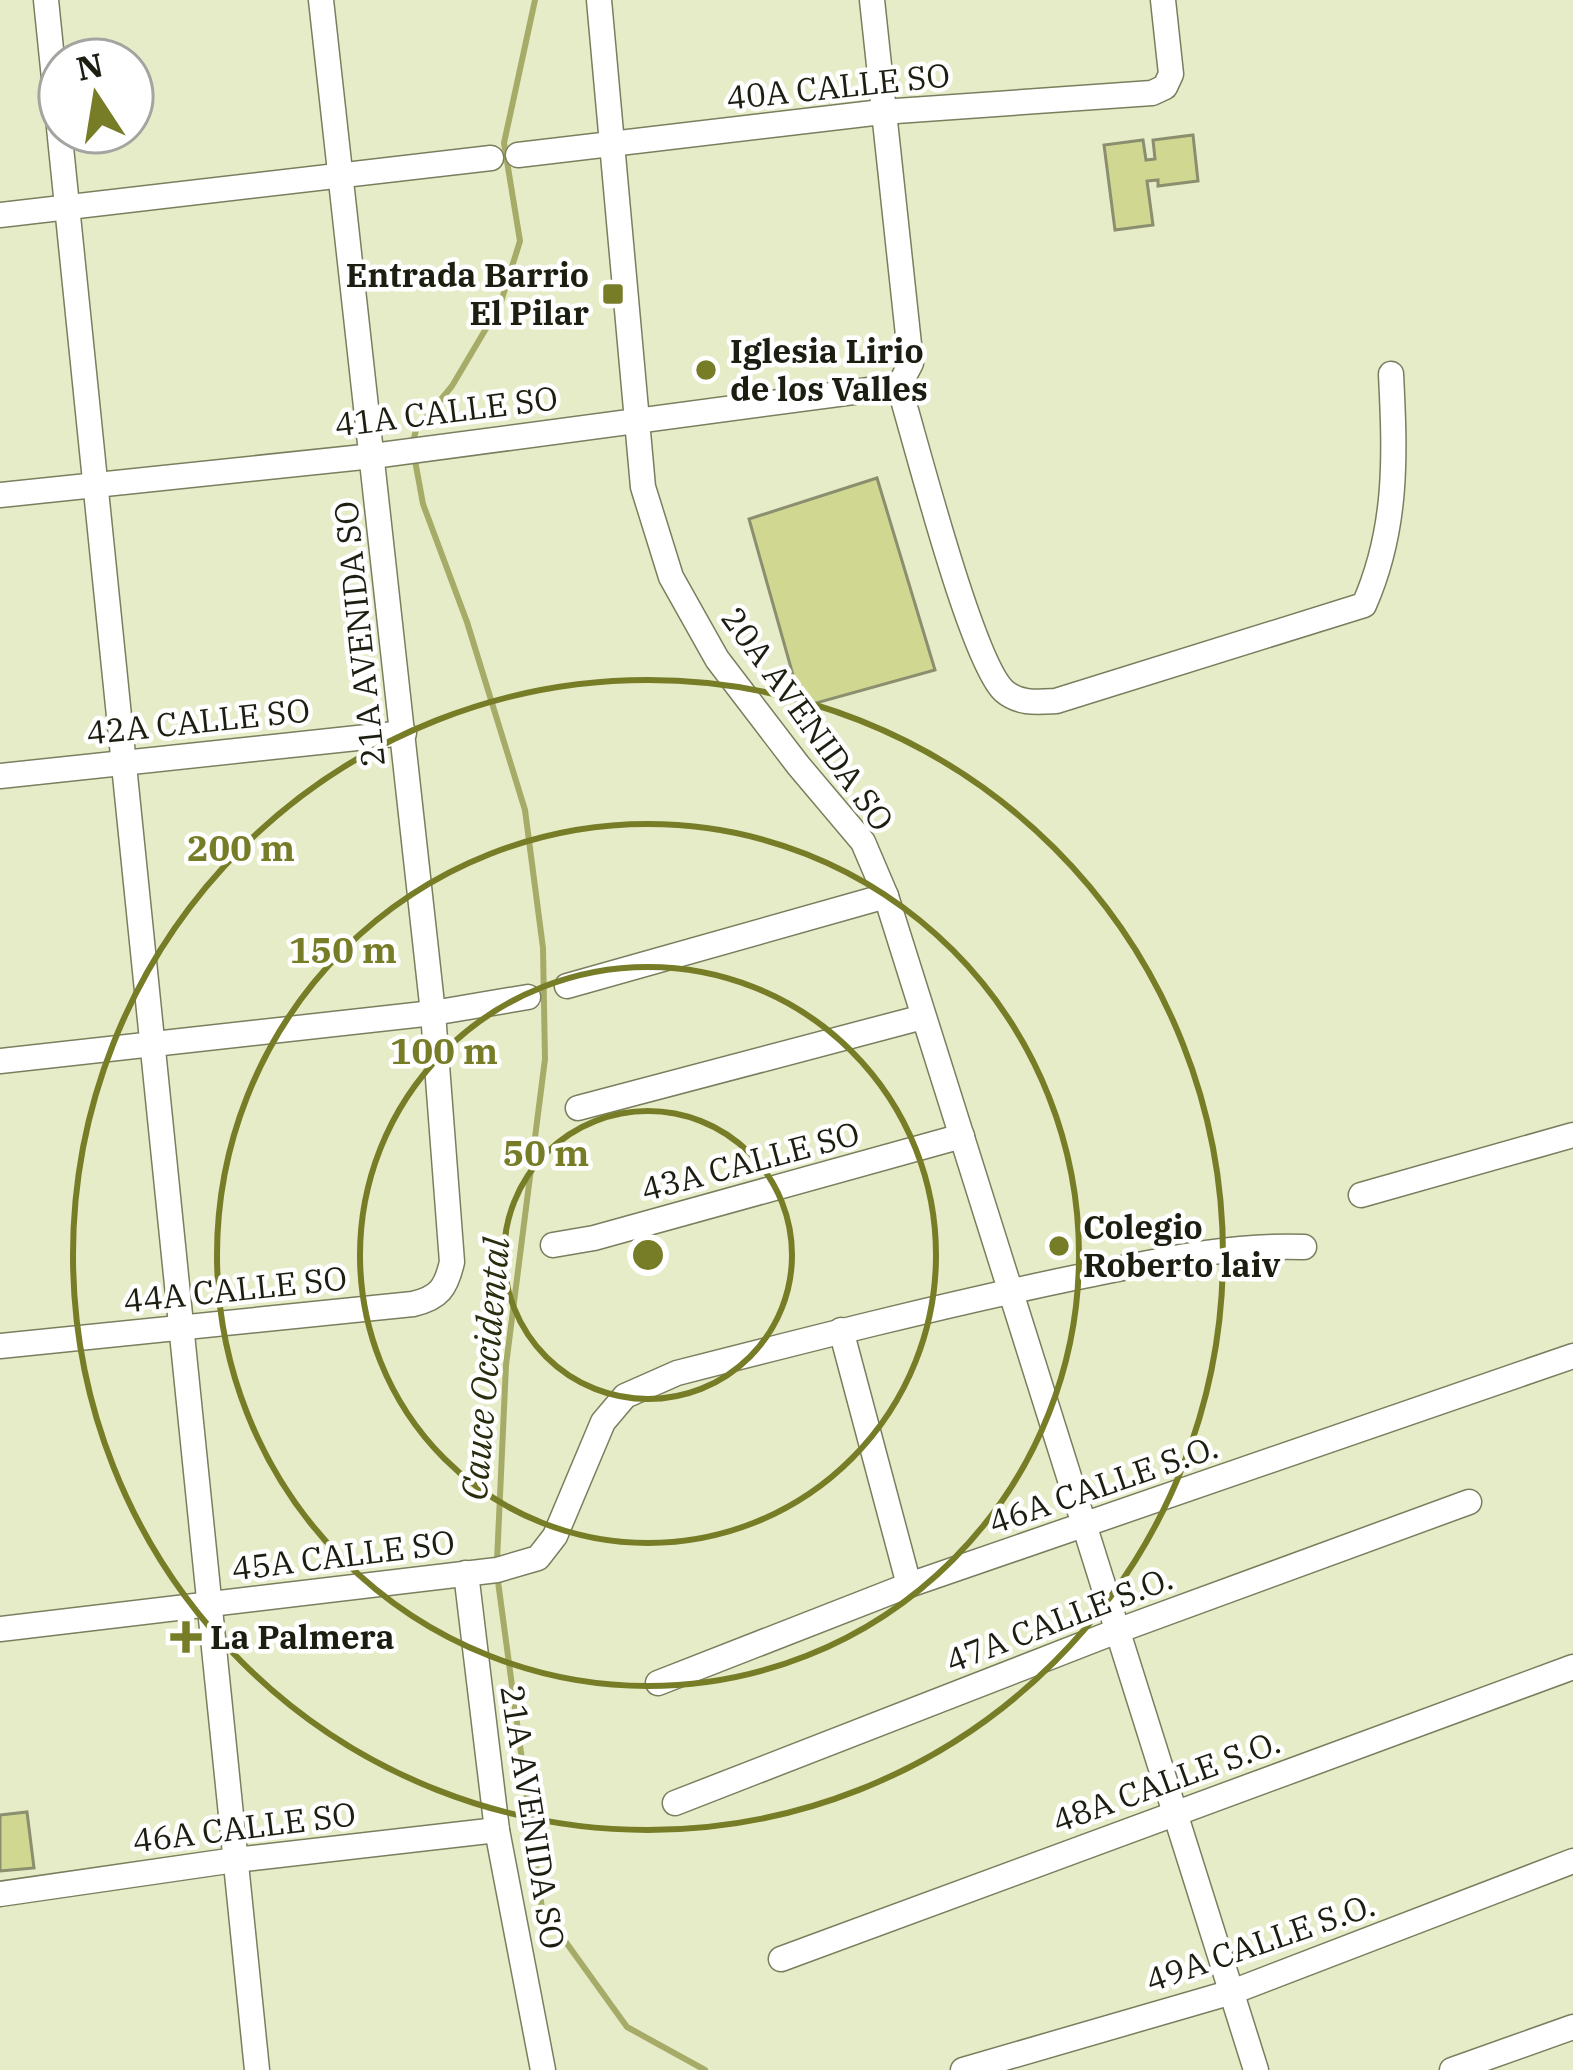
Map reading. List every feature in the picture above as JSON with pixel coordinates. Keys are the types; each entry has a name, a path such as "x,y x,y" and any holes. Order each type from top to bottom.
{"street":[{"path":"46,0 257,2070"},
{"name":"21A AVENIDA SO","path":"321,0 434,1013 452,1262"},
{"name":"20A AVENIDA SO","path":"599,0 643,487 671,577 717,659 863,842 886,896 1256,2070"},
{"path":"872,0 911,363 899,386 968,613 988,667 1003,690 1023,702 1056,701 1364,605 1384,555 1393,513 1396,463 1391,374"},
{"name":"40A CALLE SO","path":"518,154 882,112 1152,93 1166,87 1171,74 1163,0"},
{"path":"0,215 491,158"},
{"name":"41A CALLE SO","path":"0,494 373,456 899,386"},
{"name":"42A CALLE SO","path":"0,776 404,733"},
{"path":"567,986 886,896"},
{"path":"0,1061 434,1013 528,997"},
{"path":"578,1108 923,1017"},
{"name":"43A CALLE SO","path":"554,1245 962,1136"},
{"path":"1361,1195 1573,1136"},
{"name":"45A CALLE SO","path":"0,1629 497,1570 538,1558 556,1536 603,1422 625,1396 677,1373 842,1330 1213,1250 1304,1247"},
{"name":"44A CALLE SO","path":"0,1346 434,1299 447,1285 452,1262"},
{"path":"842,1330 909,1586"},
{"name":"46A CALLE S.O.","path":"658,1683 909,1586 1573,1356"},
{"name":"47A CALLE S.O.","path":"675,1803 1117,1630 1469,1502"},
{"name":"21A AVENIDA SO","path":"466,1573 496,1830 543,2070"},
{"name":"48A CALLE S.O.","path":"782,1959 1573,1667"},
{"name":"46A CALLE SO","path":"0,1894 236,1859 496,1830"},
{"name":"49A CALLE S.O.","path":"963,2070 1232,1992 1573,1862"},
{"path":"1452,2070 1573,2027"}],"building":[{"path":"1193,135 1198,181 1158,186 1158,180 1147,181 1153,225 1115,230 1104,145 1143,140 1146,160 1155,159 1153,140"},
{"path":"877,478 935,670 802,707 749,519"},
{"path":"27,1812 34,1868 0,1871 0,1815"}],"waterway":[{"name":"Cauce Occidental","path":"413,442 416,430 452,386 500,305 520,241 504,143 535,0"},
{"name":"Cauce Occidental","path":"414,455 423,504 467,622 525,810 543,948 545,1059 506,1365 497,1561"},
{"name":"Cauce Occidental","path":"497,1574 542,1909 627,2027 705,2070"}],"place":[{"name":"Entrada Barrio El Pilar","path":"613,294"},
{"name":"Iglesia Lirio de los Valles","path":"706,370"},
{"name":"Colegio Roberto laiv","path":"1059,1246"},
{"name":"La Palmera","path":"186,1637"}]}
